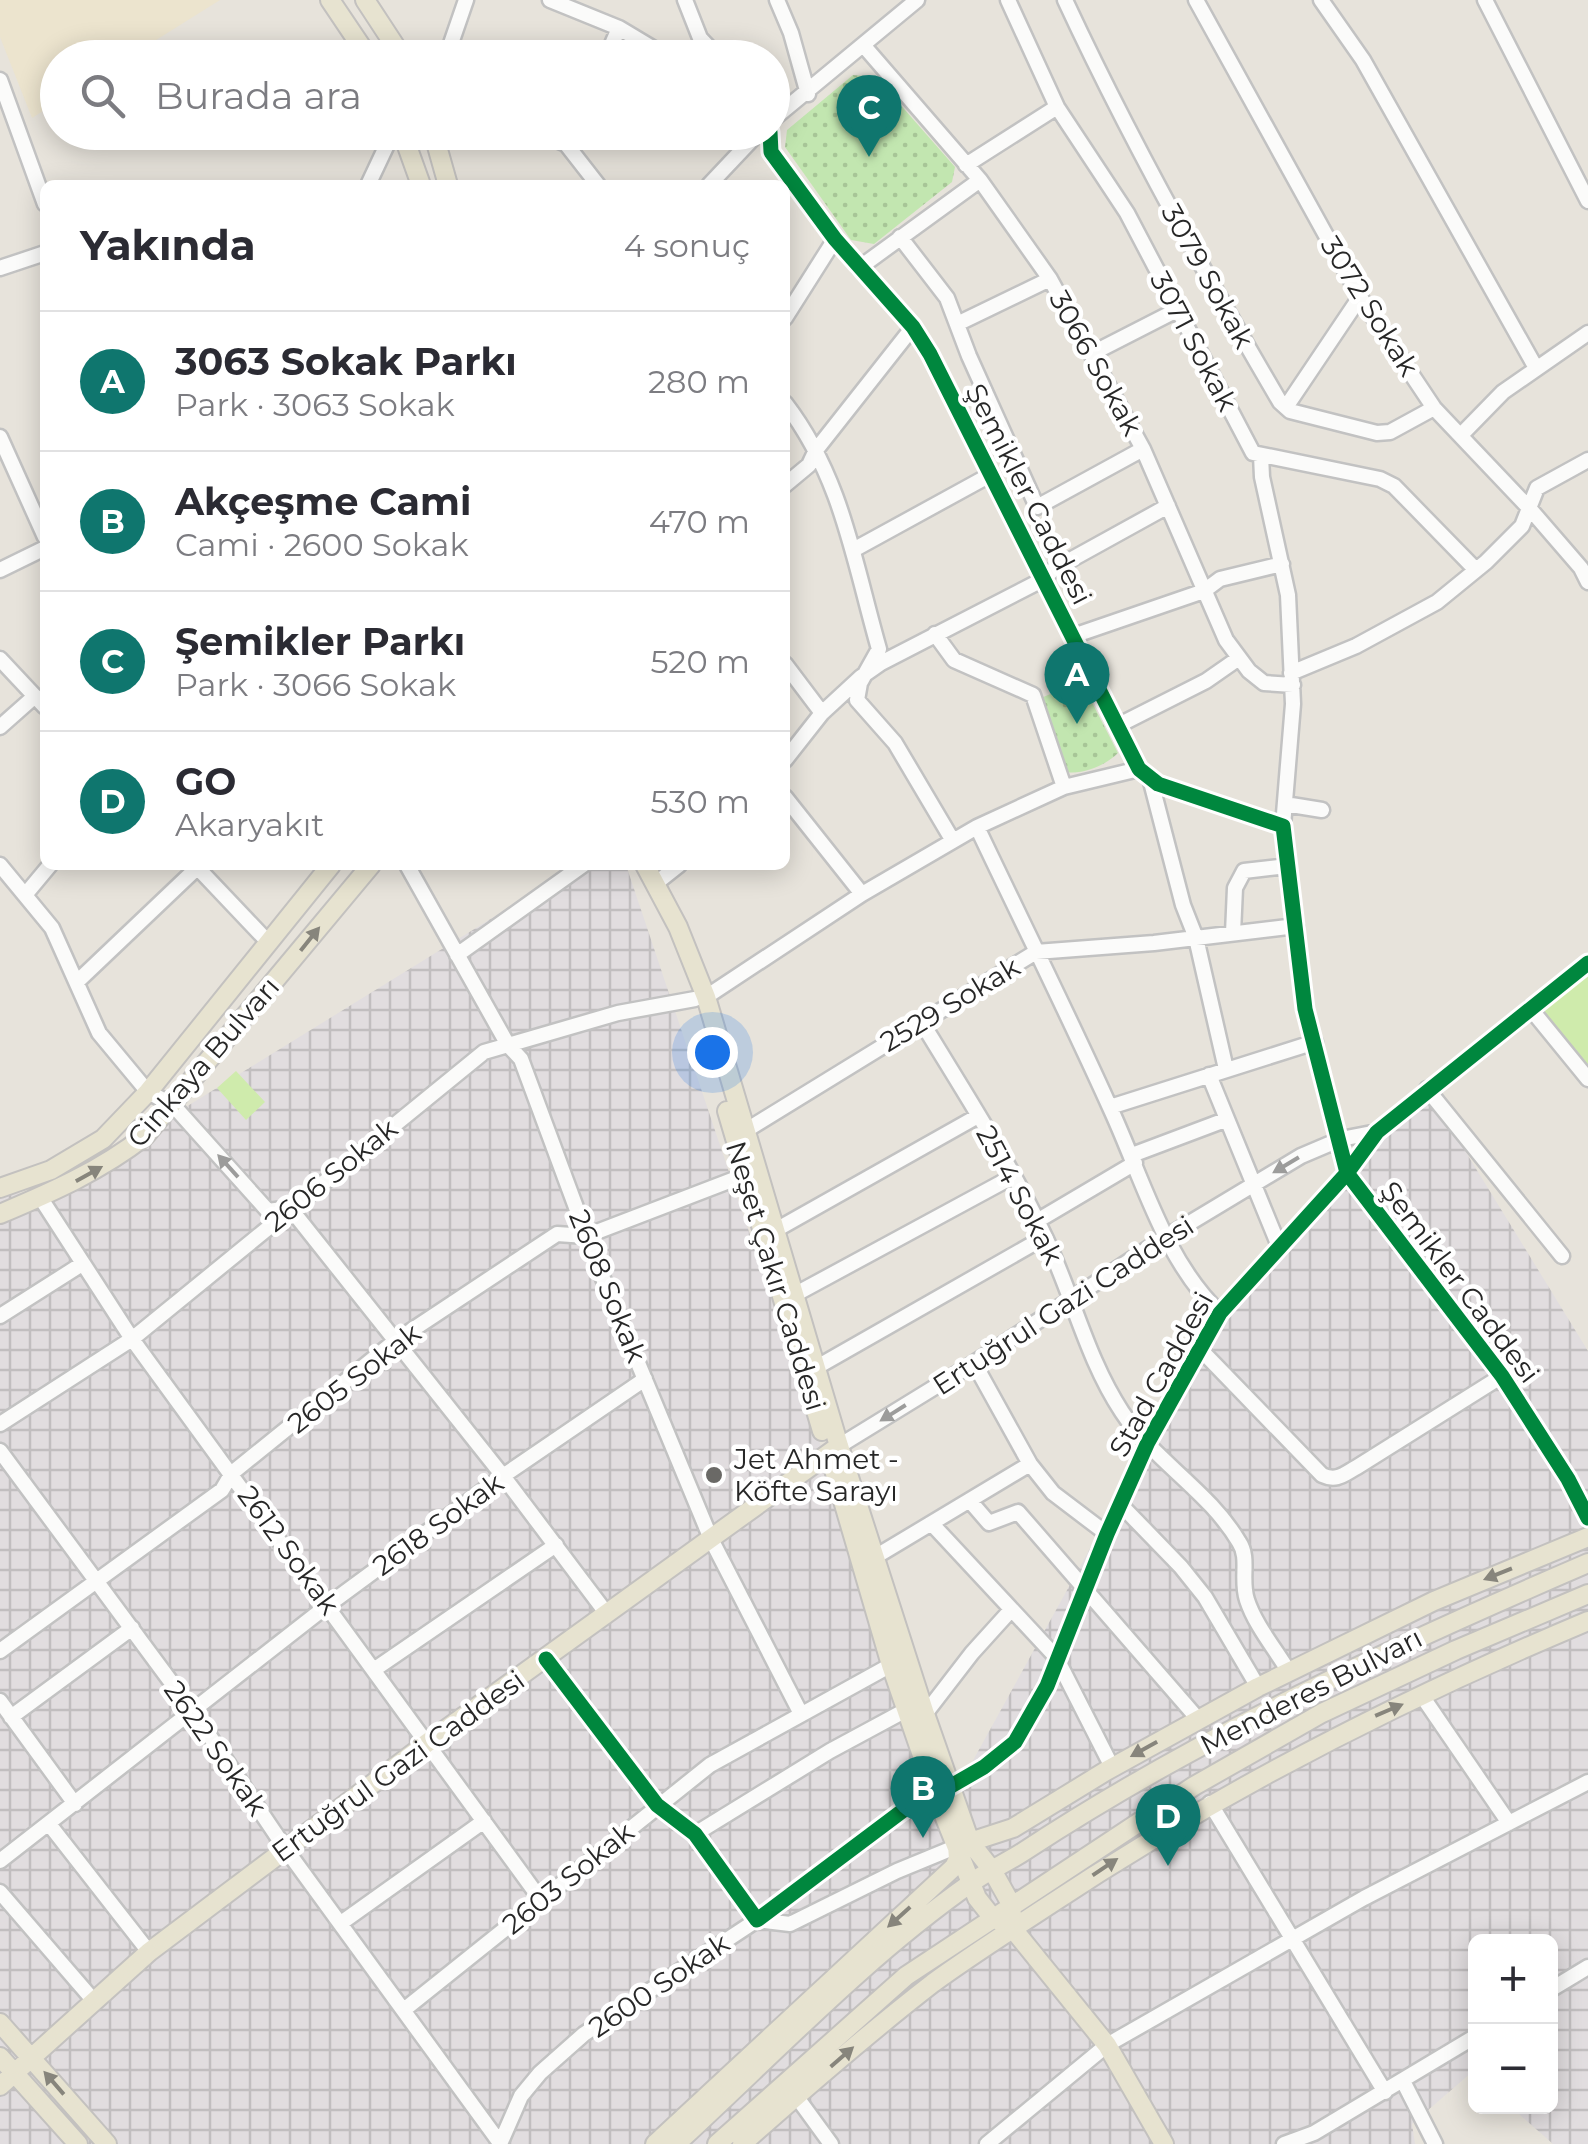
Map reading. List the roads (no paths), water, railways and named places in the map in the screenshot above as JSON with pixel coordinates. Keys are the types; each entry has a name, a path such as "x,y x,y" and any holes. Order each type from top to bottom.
{"main road":[{"path":"330,0 357,40"},
{"path":"366,0 392,40"},
{"path":"408,150 418,180"},
{"path":"437,150 446,180"},
{"name":"Cinkaya Bulvarı","path":"0,1188 51,1170 103,1139 148,1092 327,870"},
{"name":"Cinkaya Bulvarı","path":"0,1214 112,1162 145,1136 367,870"},
{"name":"Neşet Çakır Caddesi","path":"635,870 701,998 744,1175 834,1450 875,1557 916,1712 964,1843 970,1883 992,1917"},
{"name":"Neşet Çakır Caddesi","path":"648,870 678,926 745,1130 817,1366 834,1450 891,1665 916,1712"},
{"name":"Ertuğrul Gazi Caddesi","path":"0,2086 148,1952 427,1743 834,1450"},
{"path":"656,2144 954,1867 964,1843 1014,1828 1112,1767 1289,1672 1434,1601 1588,1537"},
{"name":"Menderes Bulvarı","path":"676,2144 867,1967 970,1883 1061,1825 1245,1721 1443,1626 1588,1563"},
{"name":"Menderes Bulvarı","path":"717,2144 906,1976 1194,1786 1322,1713 1588,1594"},
{"path":"742,2144 936,1982 1210,1803 1370,1718 1588,1621"},
{"name":"Neşet Çakır Caddesi","path":"964,1843 992,1870 1011,1904"},
{"path":"1011,1904 1012,1929"},
{"path":"992,1917 1012,1929 1107,2044 1164,2144"},
{"path":"0,2023 107,2144"},
{"path":"0,2057 78,2144"}],"street":[{"path":"452,40 466,0"},
{"path":"550,0 639,40"},
{"path":"685,0 702,40"},
{"path":"777,0 808,94"},
{"path":"790,107 864,46 900,6 917,0"},
{"name":"3071 Sokak","path":"1008,0 1057,107 1127,214 1253,453 1261,455"},
{"name":"3079 Sokak","path":"1065,0 1120,116 1217,295 1286,407"},
{"name":"3072 Sokak","path":"1196,0 1360,297 1434,408 1530,509 1581,568 1588,582"},
{"path":"1321,0 1362,60 1536,368"},
{"path":"1485,0 1588,201"},
{"path":"614,40 619,28"},
{"name":"3066 Sokak","path":"864,46 980,180 1050,279 1143,449 1226,640 1264,683 1292,678"},
{"path":"0,80 40,190"},
{"path":"966,165 1057,107"},
{"path":"370,180 385,150"},
{"path":"576,150 595,180"},
{"path":"714,180 742,150"},
{"name":"Şemikler Caddesi","path":"772,150 835,239 912,327 930,354 1138,769 1152,782 1283,826 1305,1009 1347,1173 1502,1376 1568,1479 1588,1518"},
{"path":"859,268 980,180"},
{"path":"900,237 947,298 1037,507 1143,449"},
{"path":"790,310 835,239"},
{"path":"0,268 40,255"},
{"path":"957,324 1050,279"},
{"path":"1360,297 1286,407 1326,422 1377,434 1390,432 1434,408"},
{"path":"1091,354 1177,310"},
{"path":"790,482 809,465 816,450 912,327"},
{"path":"1461,436 1503,392 1588,333"},
{"path":"790,411 832,484 855,549 879,649 860,684 857,700 904,756 953,842"},
{"path":"0,437 40,526"},
{"path":"1283,826 1292,678 1288,595 1262,478 1261,455 1380,478 1394,486 1476,570"},
{"path":"1292,678 1437,602 1522,526 1537,488 1588,460"},
{"path":"855,549 990,475"},
{"path":"790,754 822,714 869,671 1042,580 1054,569 1168,506"},
{"path":"0,570 40,550"},
{"path":"1073,636 1204,591 1220,579 1282,564"},
{"path":"935,634 954,660 1033,695 1064,787"},
{"path":"1117,726 1206,681 1239,658"},
{"path":"0,659 40,701 0,726"},
{"path":"790,671 822,714"},
{"path":"701,998 862,894 977,827 1064,787 1138,769"},
{"path":"1152,782 1183,905 1196,938 1226,1069"},
{"path":"790,803 862,894"},
{"path":"1286,804 1322,810"},
{"path":"977,827 1167,1236 1196,1291 1220,1314"},
{"path":"0,865 52,928 99,1032 148,1092 173,1104 268,1211 290,1208 607,1614"},
{"path":"1233,934 1235,888 1244,871 1287,866"},
{"path":"25,895 46,870"},
{"path":"78,981 193,870"},
{"path":"201,870 268,943"},
{"name":"2608 Sokak","path":"410,870 508,1045 521,1059 586,1236 710,1539 800,1712"},
{"path":"457,955 576,870"},
{"path":"656,884 673,870"},
{"name":"2529 Sokak","path":"745,1130 1036,952 1296,926"},
{"name":"Stad Caddesi","path":"757,1920 917,1800 984,1767 1014,1742 1047,1686 1148,1442 1220,1314 1347,1173 1377,1132 1427,1088 1588,963"},
{"name":"2606 Sokak","path":"0,1424 132,1339 484,1052 618,1013 701,998"},
{"path":"1530,1008 1588,1078"},
{"name":"2514 Sokak","path":"921,1021 1037,1221 1071,1297 1079,1326 1123,1413 1227,1522 1242,1546 1246,1554 1242,1580 1248,1605 1289,1672"},
{"path":"1110,1107 1315,1042"},
{"path":"1209,1075 1279,1246"},
{"path":"1427,1088 1562,1256"},
{"path":"774,1231 978,1116"},
{"path":"1037,1221 1133,1159 1225,1120"},
{"name":"Ertuğrul Gazi Caddesi","path":"834,1450 1167,1236 1301,1156 1341,1139 1377,1132"},
{"name":"2605 Sokak","path":"0,1651 222,1490 232,1473 394,1342 557,1234 586,1236 744,1175"},
{"path":"794,1295 1012,1177"},
{"name":"2612 Sokak","path":"40,1198 132,1339 541,1900"},
{"path":"817,1366 1045,1237"},
{"path":"0,1316 82,1264"},
{"path":"1198,1348 1322,1474 1338,1478 1502,1376"},
{"path":"974,1363 1030,1464 1053,1492 1107,1534"},
{"name":"2618 Sokak","path":"0,1861 194,1713 328,1604 503,1476 645,1379"},
{"name":"2622 Sokak","path":"0,1451 194,1713 285,1848 500,2144"},
{"path":"875,1557 1030,1464"},
{"path":"970,1502 989,1523 1018,1512 1198,1720"},
{"path":"1120,1504 1206,1597 1258,1688"},
{"path":"932,1524 1056,1657 1112,1767"},
{"path":"375,1669 556,1545"},
{"path":"695,1834 830,1751 916,1712 1010,1611"},
{"path":"12,1717 132,1628"},
{"path":"546,1659 657,1805 695,1834 757,1920"},
{"name":"2603 Sokak","path":"405,2009 710,1765 891,1665"},
{"path":"1422,1696 1508,1823"},
{"path":"0,1701 75,1804"},
{"path":"987,2144 1107,2044 1290,1940 1588,1782"},
{"path":"1210,1803 1385,2092"},
{"path":"342,1923 484,1821"},
{"path":"49,1824 148,1952"},
{"name":"2600 Sokak","path":"500,2144 521,2096 540,2073 584,2034 757,1920 790,1924 964,1843"},
{"path":"0,1892 94,2001"},
{"path":"1558,1985 1588,1967"},
{"path":"1284,2144 1314,2133 1468,2041"},
{"path":"1402,2082 1434,2144"},
{"path":"796,2096 831,2144"}],"place":[{"name":"Şemikler Parkı","path":"869,157"},
{"name":"3063 Sokak Parkı","path":"1077,724"},
{"name":"Jet Ahmet - Köfte Sarayı","path":"714,1475"},
{"name":"Akçeşme Cami","path":"923,1838"},
{"name":"GO","path":"1168,1866"}]}
